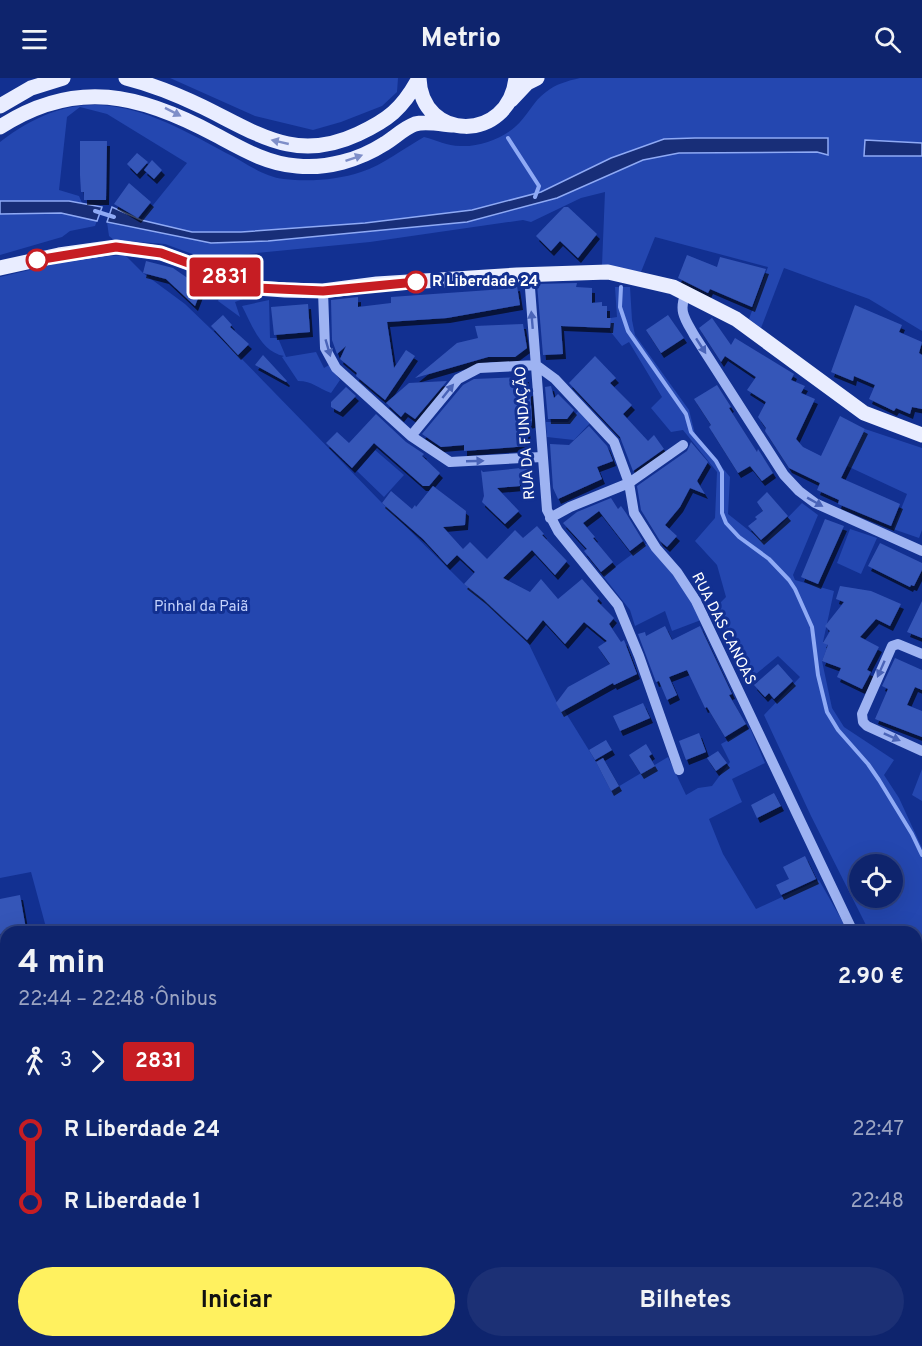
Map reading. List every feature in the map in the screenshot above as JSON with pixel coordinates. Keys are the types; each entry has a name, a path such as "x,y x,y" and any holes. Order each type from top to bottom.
{"main road":[{"path":"0,106 31,88 63,78"},
{"path":"126,78 169,91 260,137 278,143 309,146 346,140 388,118 405,103 419,79"},
{"path":"509,102 516,78"},
{"path":"419,79 421,95 428,108 439,118 465,127 478,126 490,121 501,113 527,83 537,78"},
{"path":"0,127 25,110 58,95 115,94 161,106 252,154 279,164 314,167 339,163 359,156 416,124 452,124"},
{"path":"0,268 58,255 116,247 161,253 257,288 323,291 377,284 608,272 660,283 686,293 736,319 864,413 922,435"}],"street":[{"name":"RUA DA FUNDAÇÃO","path":"529,275 547,510 558,531 618,605 639,656 679,770"},
{"path":"323,291 325,348 336,368 411,436 450,462 542,457"},
{"path":"686,293 681,303 690,328 791,484 815,503 922,551"},
{"path":"411,436 458,379 479,368 536,365"},
{"name":"RUA DAS CANOAS","path":"536,365 555,379 614,442 629,483 634,513 656,548 677,572 696,601 850,926"},
{"path":"550,518 570,507 629,483 683,445"},
{"path":"922,654 898,644 890,648 863,709 863,722 867,726 922,751"}],"green space":[{"path":"170,78 398,78 397,92 382,106 313,130 255,116"},
{"path":"580,78 922,78 922,331 869,299 784,268 761,328 749,319 768,267 655,237 641,272 602,265 605,192 581,198 531,222 523,220 370,242 217,257 198,256 165,244 114,240 109,236 107,222 112,207 141,220 187,163 107,114 80,107 67,117 59,190 79,196 82,203 102,207 95,226 70,231 62,237 0,255 0,142 30,122 59,110 86,105 113,106 140,112 196,137 254,169 276,178 323,180 352,175 369,169 424,137 455,146 475,145 489,141 515,127 537,100 550,89"},
{"name":"Pinhal da Paiã","path":"125,255 143,273 185,304 464,584 527,640 561,711 564,710 611,791 668,757 686,795 698,788 712,786 730,762 721,744 750,728 765,763 732,779 742,802 709,819 723,854 756,909 819,880 845,926 46,926 31,872 0,878 0,277 80,258"},
{"path":"615,287 630,287 635,335 689,410 695,434 730,477 728,514 765,541 802,503 818,515 793,575 795,580 834,591 823,642 828,645 822,661 832,708 844,727 894,760 884,775 899,798 922,848 922,926 866,926 857,908 903,908 903,854 849,854 849,891 764,715 800,677 778,656 751,678 714,609 726,597 717,565 695,541 715,518 717,472 683,430 671,432 651,408 662,397 629,342 622,346 610,331 611,318 617,317"},
{"path":"224,288 246,298 235,302 240,317 218,301"},
{"path":"269,300 270,338 278,338 286,357 316,352 324,368 329,365 340,380 331,393 311,383 298,381 282,357 284,356 269,349 258,337 242,306"},
{"path":"579,410 591,422 574,440 547,437 546,422 568,422"},
{"path":"865,429 922,448 922,530 919,538 893,529 907,494 847,466"},
{"path":"375,450 404,475 384,497 357,471"},
{"path":"850,529 877,538 861,574 837,563"},
{"path":"647,543 688,593 701,620 672,631 665,611 635,626 630,610 603,576"},
{"path":"922,769 922,801 912,795"}],"shaded area":[{"path":"828,138 828,155 817,152 679,153 643,160 557,198 467,222 268,241 211,243 107,222 112,207 141,220 192,232 241,232 365,223 472,210 541,192 611,158 664,139"},
{"path":"865,140 922,143 922,156 864,156"},
{"path":"0,201 69,201 102,207 97,221 61,213 0,214"}],"building":[{"path":"80,141 107,141 106,200 84,200 84,192 81,192"},
{"path":"137,153 148,162 137,174 127,164"},
{"path":"152,160 162,170 154,179 144,170"},
{"path":"129,183 151,202 138,218 114,204"},
{"path":"564,207 568,207 597,234 578,258 560,241 551,251 536,236"},
{"path":"687,255 717,267 720,257 766,269 752,307 710,289 708,293 678,278"},
{"path":"146,261 173,268 202,288 195,306 166,279 143,273"},
{"path":"577,283 576,287 592,288 592,303 602,302 602,306 607,306 607,318 611,318 610,328 561,326 563,354 543,355 537,284"},
{"path":"517,286 520,305 447,318 387,322 394,368 406,350 415,356 385,400 340,359 346,346 337,354 332,340 331,300 358,297 358,307 391,303 391,297 504,289"},
{"path":"308,304 310,332 274,335 271,307"},
{"path":"855,305 902,325 899,332 922,342 919,353 922,355 922,409 912,407 910,414 896,408 894,411 869,399 875,385 854,376 853,381 831,372"},
{"path":"223,315 232,325 230,327 249,344 238,355 211,326"},
{"path":"668,315 684,338 661,353 646,330"},
{"path":"712,318 731,345 735,338 794,374 791,380 805,386 801,393 815,399 796,439 803,447 821,456 840,416 865,429 841,478 900,504 891,526 838,504 839,500 817,490 820,483 789,468 758,417 766,402 747,390 756,377 725,356 721,362 699,328"},
{"path":"523,324 527,348 515,357 488,357 415,378 457,343 478,338 475,326"},
{"path":"263,355 287,381 286,382 255,365"},
{"path":"595,356 616,378 610,383 632,405 623,414 648,441 654,435 664,449 633,471 620,437 569,383"},
{"path":"526,377 527,392 530,391 532,418 532,423 527,424 528,446 464,451 464,445 441,447 422,434 463,385 474,379"},
{"path":"447,381 415,419 405,412 401,417 386,403 409,383"},
{"path":"717,385 757,452 758,449 773,473 762,481 750,466 738,473 694,399"},
{"path":"551,386 554,398 558,394 574,410 567,419 548,419 545,387"},
{"path":"346,387 356,396 340,412 331,407 331,402"},
{"path":"376,414 406,442 424,454 422,456 440,473 429,486 423,486 374,443 352,468 326,443 337,432 349,443"},
{"path":"589,426 607,446 613,461 597,467 602,479 558,499 553,488 550,444 569,445"},
{"path":"691,442 708,462 697,481 705,494 690,488 680,507 665,525 677,536 667,547 660,541 641,510 637,486 687,451"},
{"path":"530,467 531,481 520,482 520,486 497,488 519,511 505,524 482,502 484,496 481,470 483,472"},
{"path":"433,486 466,511 465,525 443,527 463,549 470,542 487,559 515,530 523,538 537,526 544,534 542,535 567,561 555,575 532,550 503,578 530,592 541,579 558,599 582,579 599,598 597,601 614,618 609,624 621,642 624,640 637,674 614,685 613,683 561,712 556,703 568,687 610,664 598,647 607,641 584,622 565,644 543,620 527,640 464,584 475,572 457,555 447,565 423,539 382,503 391,491 412,509"},
{"path":"767,492 788,516 761,540 748,526 763,511 757,502"},
{"path":"611,498 618,509 621,506 643,541 630,551 599,511 583,523 613,562 601,572 584,551 587,549 563,523 577,512"},
{"path":"825,519 844,526 818,584 801,577"},
{"path":"880,543 922,563 922,570 914,586 910,587 868,566"},
{"path":"840,586 871,591 901,604 890,626 876,619 860,637 879,647 867,670 871,672 862,689 837,677 841,668 822,661 828,645 823,643 830,631 825,626 844,602 836,599"},
{"path":"922,601 922,638 907,632"},
{"path":"665,626 672,640 700,626 732,694 729,695 746,724 725,737 707,707 705,708 687,670 669,677 677,695 667,700 659,681 656,682 638,634 645,632 646,636"},
{"path":"895,658 922,670 922,690 915,687 907,705 922,711 922,737 875,719 888,689 882,686"},
{"path":"778,664 793,681 774,699 769,693 765,697 754,685"},
{"path":"643,703 650,718 620,731 613,716"},
{"path":"699,733 706,752 686,760 679,741"},
{"path":"606,740 612,750 595,760 589,750"},
{"path":"646,744 655,766 641,774 629,755"},
{"path":"718,751 727,763 716,771 707,758"},
{"path":"603,758 619,786 611,791 596,762"},
{"path":"774,793 781,806 757,818 751,805"},
{"path":"805,856 816,879 781,895 776,885 789,879 783,867"},
{"path":"20,895 25,926 0,926 0,899"}],"waterway":[{"path":"508,138 539,186 535,197"},
{"path":"95,211 114,217"},
{"path":"621,287 620,307 628,331 686,414 691,432 716,461 722,472 722,513 726,523 739,537 769,559 795,589 812,627 818,675 827,712 838,730 879,780 922,855"}],"bus line":[{"name":"2831","path":"37,260 116,247 161,253 257,288 323,291 416,282"}],"place":[{"name":"R Liberdade 24","path":"416,282"}]}
